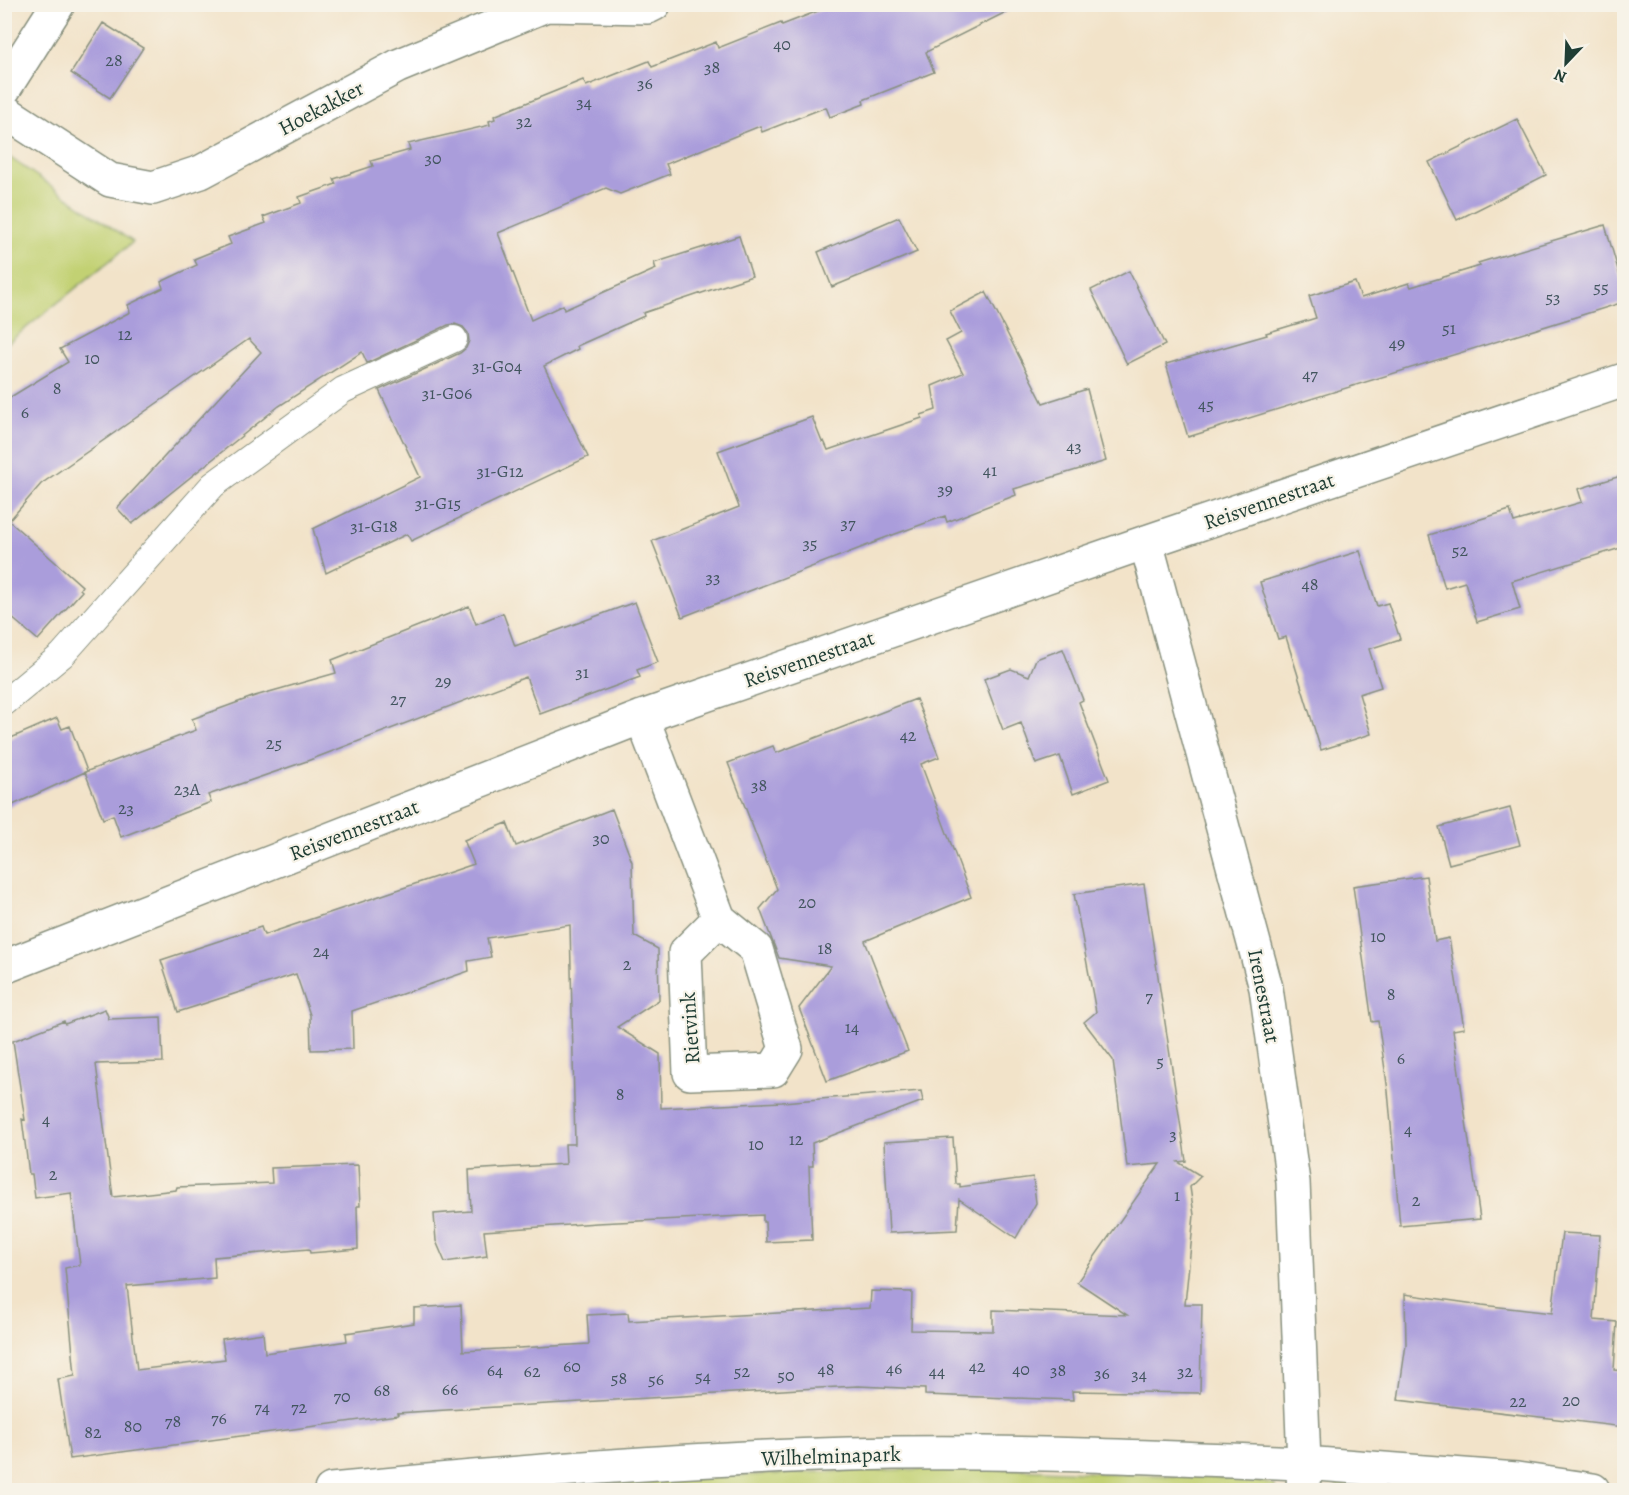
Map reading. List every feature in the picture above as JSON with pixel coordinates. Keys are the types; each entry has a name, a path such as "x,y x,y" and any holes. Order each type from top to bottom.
{"street":[{"path":"4,89 58,4"},
{"name":"Hoekakker","path":"4,111 110,180 153,188 201,172 398,66 546,5 648,7 654,4"},
{"name":"Reisvennestraat","path":"4,967 642,717 1146,542 1624,380"},
{"name":"Irenestraat","path":"1146,542 1266,988 1293,1182 1303,1477"},
{"path":"642,717 719,920"},
{"name":"Rietvink","path":"719,920 756,949 786,1049 773,1070 690,1073 685,953 719,920"},
{"name":"Wilhelminapark","path":"331,1491 421,1481 634,1464 849,1454 1062,1453 1303,1477 1517,1479 1593,1491"}],"lane":[{"path":"4,703 62,655 213,485 343,390 454,339"}],"green space":[{"path":"9,157 133,242 5,345 4,164"},
{"path":"993,1468 1249,1479 1275,1485 1275,1490 530,1490 761,1475"},
{"path":"1338,1479 1452,1490 1336,1490"}],"building":[{"path":"836,4 1022,4 926,52 934,72 863,100 864,104 830,117 826,107 762,132 760,126 666,164 670,174 620,194 606,188 498,233 531,320 563,305 564,310 656,269 654,263 739,236 752,276 643,313 644,316 577,346 578,349 544,366 588,457 411,541 407,534 326,573 313,529 420,477 379,390 460,353 466,348 469,341 468,333 463,327 455,324 448,325 367,363 362,352 279,406 132,524 117,508 261,352 249,339 41,484 9,521 82,586 80,589 82,591 38,640 4,611 4,401 68,362 60,349 130,312 128,305 163,288 161,282 197,265 194,259 231,244 228,237 266,223 263,217 301,203 299,197 336,184 334,179 373,166 371,161 410,150 408,144 490,125 489,121 495,119 494,116 583,80 586,86 649,61 652,67 716,42 718,48"},
{"path":"103,23 143,48 110,98 71,73"},
{"path":"1517,119 1546,175 1457,220 1429,162"},
{"path":"899,217 917,252 832,287 818,252"},
{"path":"1605,225 1624,290 1624,302 1188,437 1166,364 1267,335 1266,333 1316,318 1309,296 1355,282 1361,298 1409,283 1411,287 1480,266 1478,263"},
{"path":"1129,271 1165,345 1127,364 1091,290"},
{"path":"986,292 1043,403 1087,389 1106,461 1014,489 1016,495 947,522 945,516 682,617 652,541 739,507 718,451 812,417 822,442 824,441 828,450 922,418 921,415 936,410 932,386 963,373 946,341 961,333 950,311"},
{"path":"1624,475 1624,547 1512,581 1520,609 1477,622 1465,582 1445,588 1429,535 1510,510 1514,522 1582,502 1578,489"},
{"path":"1360,551 1377,606 1388,603 1400,639 1369,649 1381,687 1359,694 1371,734 1321,750 1286,637 1278,639 1260,582"},
{"path":"635,602 658,662 637,670 640,677 540,714 526,677 307,761 208,795 211,802 121,837 113,815 103,819 85,772 196,730 192,719 255,696 336,673 332,660 469,606 476,624 503,613 515,646"},
{"path":"1063,649 1083,700 1079,702 1109,780 1073,794 1060,756 1036,764 1021,723 1003,730 984,679 1011,669 1029,676 1036,659"},
{"path":"916,699 939,757 921,764 971,897 865,941 908,1051 827,1081 799,1008 831,966 779,958 760,909 777,889 728,763 773,746 776,753"},
{"path":"57,718 62,729 70,726 87,771 4,809 4,741"},
{"path":"1510,808 1520,845 1449,864 1439,827"},
{"path":"612,809 632,862 634,936 658,949 659,1000 617,1027 660,1054 661,1108 782,1102 921,1091 923,1101 812,1143 813,1166 809,1166 812,1240 766,1242 763,1215 597,1223 484,1231 487,1256 445,1262 436,1241 434,1214 471,1211 469,1170 566,1164 565,1144 575,1144 570,925 487,938 491,957 468,961 469,971 352,1011 353,1049 311,1050 310,1015 296,974 178,1012 161,960 261,927 264,935 474,864 464,840 507,823 516,846"},
{"path":"1426,876 1435,941 1449,938 1464,1028 1453,1030 1480,1219 1400,1226 1388,1091 1378,1021 1372,1022 1353,886"},
{"path":"1144,884 1186,1161 1178,1162 1201,1176 1190,1187 1194,1215 1185,1304 1202,1304 1200,1393 1072,1391 1073,1400 925,1395 925,1389 858,1386 799,1389 397,1413 398,1415 70,1459 58,1379 75,1376 65,1268 80,1265 71,1193 35,1198 32,1174 29,1174 22,1119 25,1120 13,1041 64,1021 65,1024 105,1009 109,1019 161,1017 163,1062 96,1064 113,1197 176,1190 177,1187 272,1183 271,1168 358,1165 360,1206 357,1206 358,1249 310,1253 309,1249 214,1257 215,1278 127,1286 137,1370 225,1359 222,1339 263,1333 265,1353 347,1341 346,1333 414,1323 414,1308 461,1305 463,1351 589,1344 587,1315 628,1313 629,1321 870,1308 871,1291 912,1292 911,1330 993,1331 993,1310 1127,1315 1077,1282 1160,1164 1127,1167 1113,1060 1084,1022 1096,1012 1074,894"},
{"path":"953,1138 956,1184 960,1184 960,1187 1033,1177 1036,1203 1016,1238 959,1199 957,1230 889,1233 884,1142"},
{"path":"1562,1233 1600,1235 1594,1320 1617,1322 1614,1370 1624,1371 1624,1427 1398,1400 1406,1344 1405,1294 1552,1313"}]}
